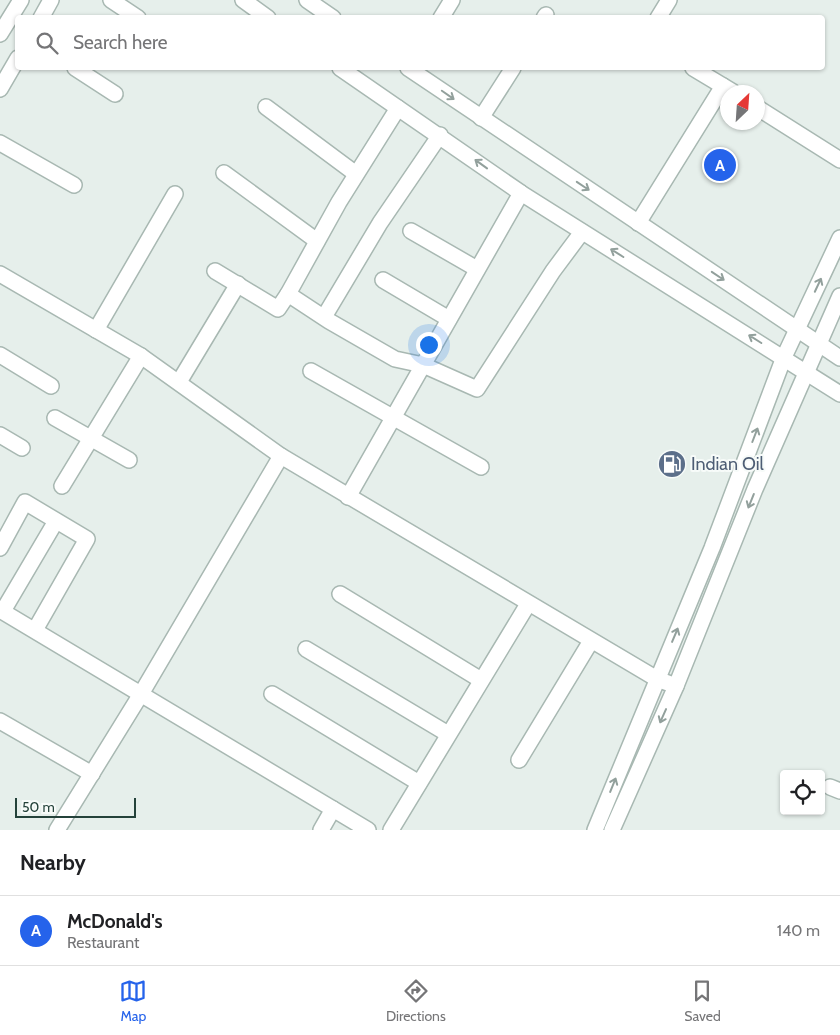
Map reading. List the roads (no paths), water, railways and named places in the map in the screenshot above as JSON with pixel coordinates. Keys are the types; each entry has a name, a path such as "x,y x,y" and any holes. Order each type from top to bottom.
{"street":[{"path":"0,34 21,0"},
{"path":"43,15 51,0"},
{"path":"111,0 134,15"},
{"path":"243,0 264,15"},
{"path":"308,0 329,15"},
{"path":"443,15 452,0"},
{"path":"660,15 669,0"},
{"path":"0,89 15,63"},
{"path":"79,70 115,94"},
{"path":"343,70 440,135 520,193 784,357 840,394"},
{"path":"411,70 840,358"},
{"path":"482,118 512,70"},
{"path":"696,70 721,85"},
{"path":"638,223 720,101"},
{"path":"266,107 356,174"},
{"path":"215,271 278,309 356,174 398,108"},
{"path":"765,112 840,160"},
{"path":"324,317 380,223 440,135"},
{"path":"0,143 74,185"},
{"path":"224,173 317,241"},
{"path":"348,497 520,193"},
{"path":"96,330 175,194"},
{"path":"411,231 477,269"},
{"path":"288,294 395,359 423,364 477,389 553,271 582,232"},
{"path":"595,830 656,679 712,548 784,357 840,238"},
{"path":"0,274 141,356 281,456 348,497 656,679 676,686"},
{"path":"383,280 449,319"},
{"path":"178,382 238,284"},
{"path":"612,830 676,686 756,489 840,296"},
{"path":"0,355 51,386"},
{"path":"62,486 141,356"},
{"path":"312,372 482,467"},
{"path":"55,418 92,437 129,460"},
{"path":"0,435 22,448"},
{"path":"57,830 142,694 281,456"},
{"path":"0,548 25,502 86,539 35,630"},
{"path":"56,521 2,615 35,630 368,830"},
{"path":"340,594 481,680"},
{"path":"391,830 528,604"},
{"path":"519,760 591,641"},
{"path":"306,649 448,734"},
{"path":"272,694 419,783"},
{"path":"0,721 92,774"},
{"path":"321,830 333,809"}],"place":[{"name":"McDonald's","path":"720,165"},
{"name":"Indian Oil","path":"672,464"}]}
